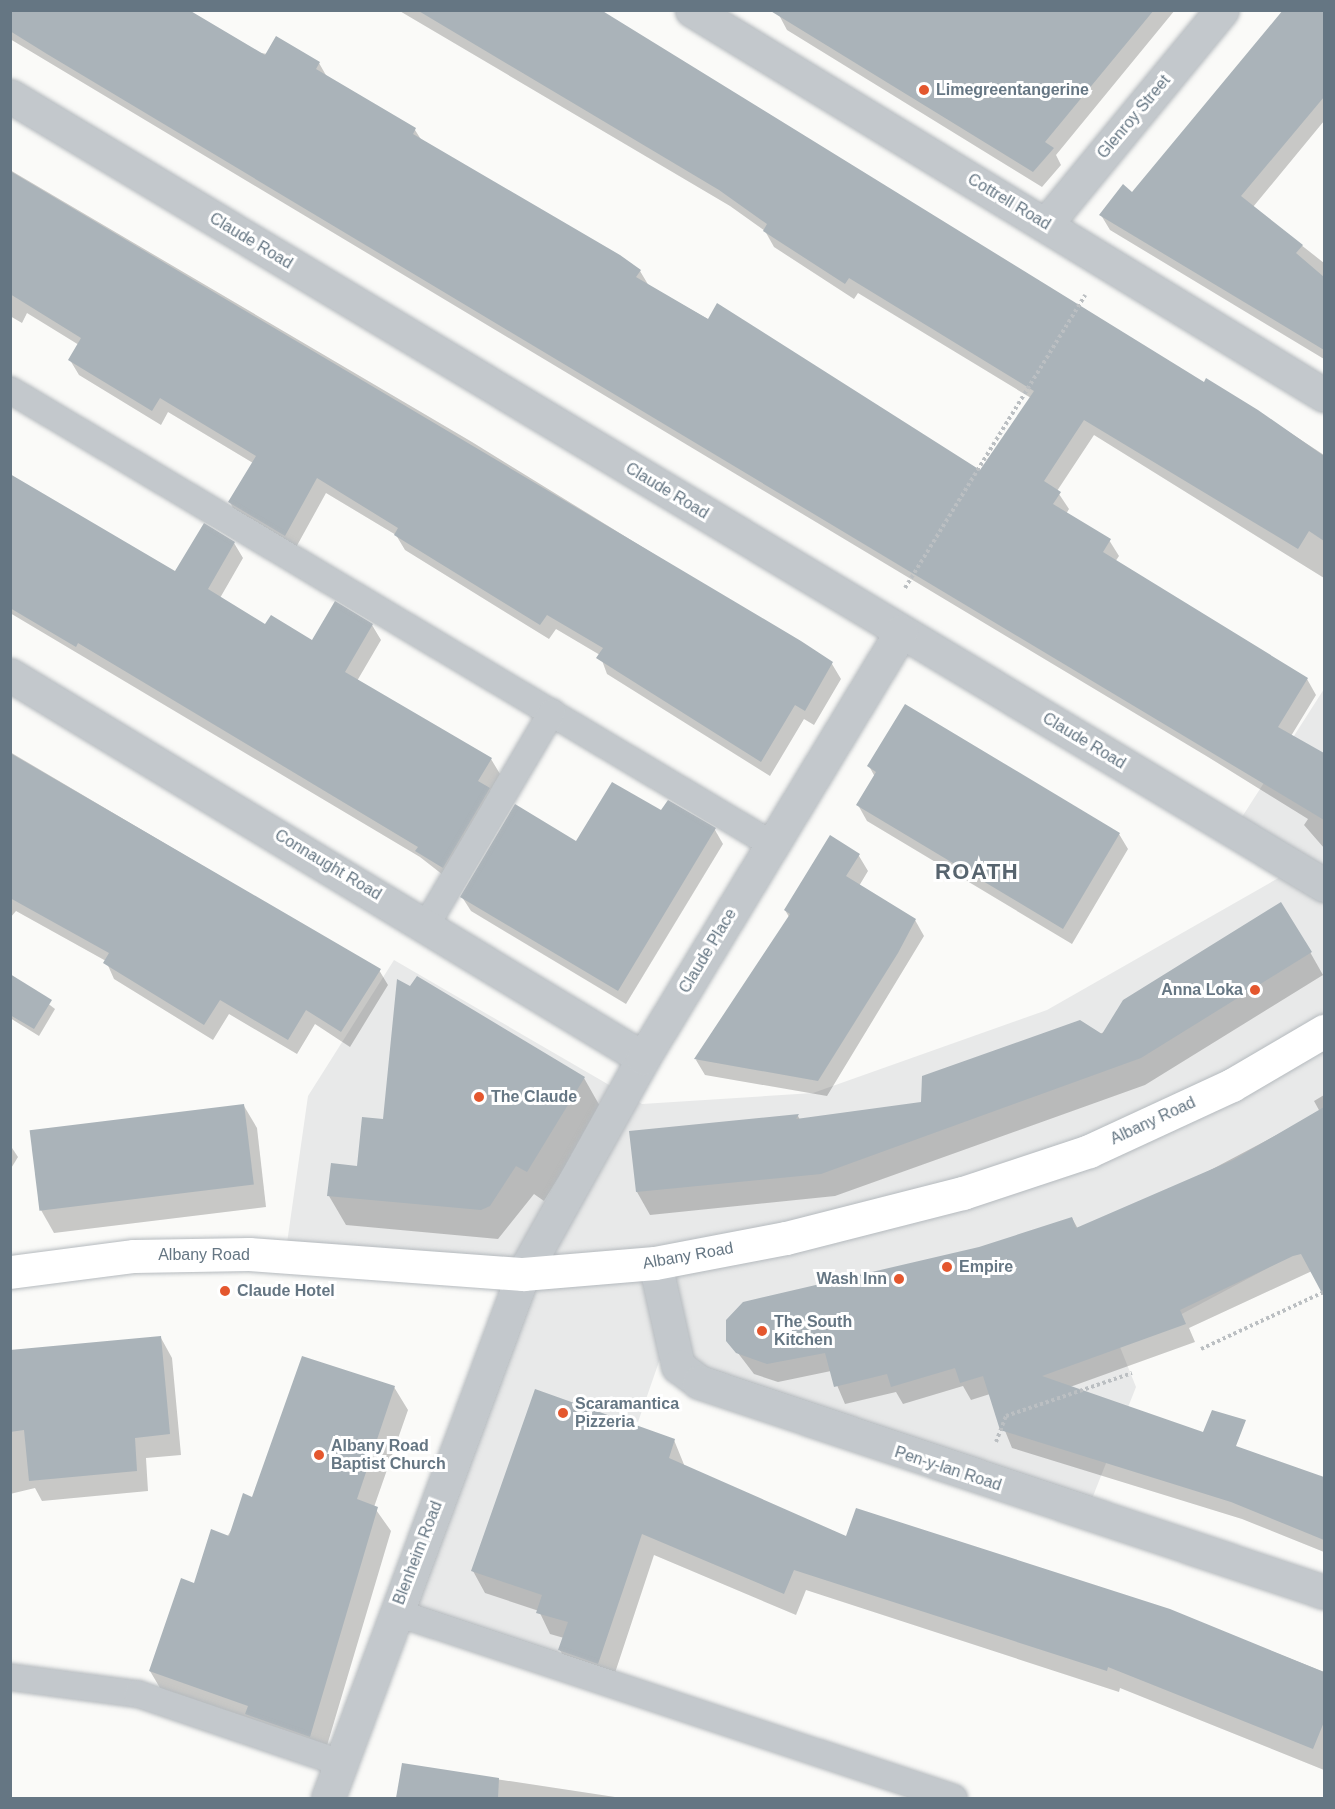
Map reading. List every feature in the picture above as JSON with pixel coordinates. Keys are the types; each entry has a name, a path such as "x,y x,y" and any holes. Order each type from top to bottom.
{"main road":[{"name":"Albany Road","path":"10,1272 134,1256 249,1254 523,1274 655,1263 786,1238 963,1193 1089,1151 1233,1085 1324,1031"}],"street":[{"name":"Glenroy Street","path":"1046,224 1222,10"},
{"name":"Cottrell Road","path":"715,16 1106,262 1324,395"},
{"name":"Claude Road","path":"10,96 1324,885"},
{"name":"Claude Place","path":"523,1274 643,1058 773,845 892,627"},
{"name":"Connaught Road","path":"10,675 427,924 643,1058"},
{"name":"Pen-y-lan Road","path":"655,1263 678,1366 699,1382 1324,1592"},
{"name":"Blenheim Road","path":"328,1798 395,1612 523,1274"}],"lane":[{"path":"10,390 773,845"},
{"path":"427,924 552,712"},
{"path":"395,1612 954,1798"},
{"path":"10,1677 138,1694 340,1763"}],"path":[{"path":"892,627 1106,262"},
{"path":"1201,1349 1324,1292"},
{"path":"999,1435 1006,1416 1132,1372"}],"shaded area":[{"path":"1324,689 1324,1238 1120,1347 1136,1387 1086,1514 699,1382 670,1330 554,1664 395,1612 522,1274 285,1257 308,1096 394,960 642,1104 813,1093 1047,1010 1296,868 1233,831"}],"building":[{"path":"10,10 189,10 265,55 276,36 320,62 316,69 416,128 413,134 620,255 641,270 636,277 708,319 717,303 980,470 1034,391 849,278 845,284 763,231 767,224 719,190 417,10 601,10 1204,382 1206,378 1258,410 1324,456 1324,541 1309,531 1298,549 1084,420 1044,481 1061,492 1053,504 1111,539 1103,552 1308,678 1278,727 1324,753 1324,820 47,54 10,31"},
{"path":"769,10 1154,10 1045,142 1054,148 1033,172"},
{"path":"1283,10 1324,10 1324,97 1241,196 1303,245 1296,253 1324,277 1324,350 1099,215 1123,184 1132,192"},
{"path":"10,171 833,662 805,711 795,705 761,762 596,658 603,648 547,615 540,625 394,535 398,528 317,478 285,536 228,502 256,456 160,398 152,411 68,360 81,338 10,294"},
{"path":"10,474 175,571 204,523 235,542 208,589 265,624 271,615 312,640 335,601 373,624 345,672 492,758 478,781 490,788 443,868 415,851 418,847 78,643 76,647 10,608"},
{"path":"905,704 1120,833 1063,929 856,805 876,772 867,766"},
{"path":"10,753 381,969 341,1032 306,1010 288,1040 220,1000 204,1025 103,963 109,953 10,898"},
{"path":"612,782 661,810 668,800 716,828 618,991 460,897 515,804 576,841"},
{"path":"830,835 860,854 846,876 916,919 898,953 818,1081 694,1059 790,914 784,910"},
{"path":"1281,902 1312,952 1141,1058 821,1174 636,1192 629,1131 799,1114 796,1119 921,1102 922,1076 1080,1020 1102,1034 1123,1000"},
{"path":"10,974 52,1000 34,1029 10,1015"},
{"name":"The Claude","path":"417,976 585,1077 527,1172 516,1166 490,1206 481,1210 327,1196 331,1163 357,1166 362,1117 383,1119 397,979 410,986"},
{"path":"244,1104 254,1184 39,1211 30,1130"},
{"path":"1324,1107 1324,1297 1301,1254 1293,1256 1180,1310 1186,1324 1042,1376 1203,1432 1212,1410 1246,1420 1236,1446 1324,1477 1324,1540 1231,1502 1000,1430 983,1376 960,1383 955,1368 891,1387 887,1374 834,1387 825,1353 767,1364 736,1353 726,1341 726,1320 743,1302 979,1247 1072,1217 1076,1228 1233,1160"},
{"path":"161,1336 170,1434 135,1438 137,1471 29,1481 24,1430 10,1432 10,1350"},
{"path":"302,1356 395,1386 357,1499 378,1507 310,1737 245,1714 248,1706 149,1671 181,1578 194,1583 211,1529 229,1536 243,1493 252,1497"},
{"path":"535,1389 675,1439 669,1458 846,1536 856,1508 1170,1609 1324,1672 1324,1722 1313,1749 1108,1667 1107,1671 794,1570 784,1594 642,1534 598,1664 558,1650 568,1622 536,1613 542,1595 471,1571"},
{"path":"402,1763 499,1778 498,1798 396,1798"}],"place":[{"name":"Limegreentangerine","path":"924,90"},
{"name":"Anna Loka","path":"1255,990"},
{"name":"The Claude","path":"479,1097"},
{"name":"Empire","path":"947,1267"},
{"name":"Wash Inn","path":"899,1279"},
{"name":"Claude Hotel","path":"225,1291"},
{"name":"The South Kitchen","path":"762,1331"},
{"name":"Scaramantica Pizzeria","path":"563,1413"},
{"name":"Albany Road Baptist Church","path":"319,1455"}],"district":[{"name":"ROATH","path":"977,872"}]}
